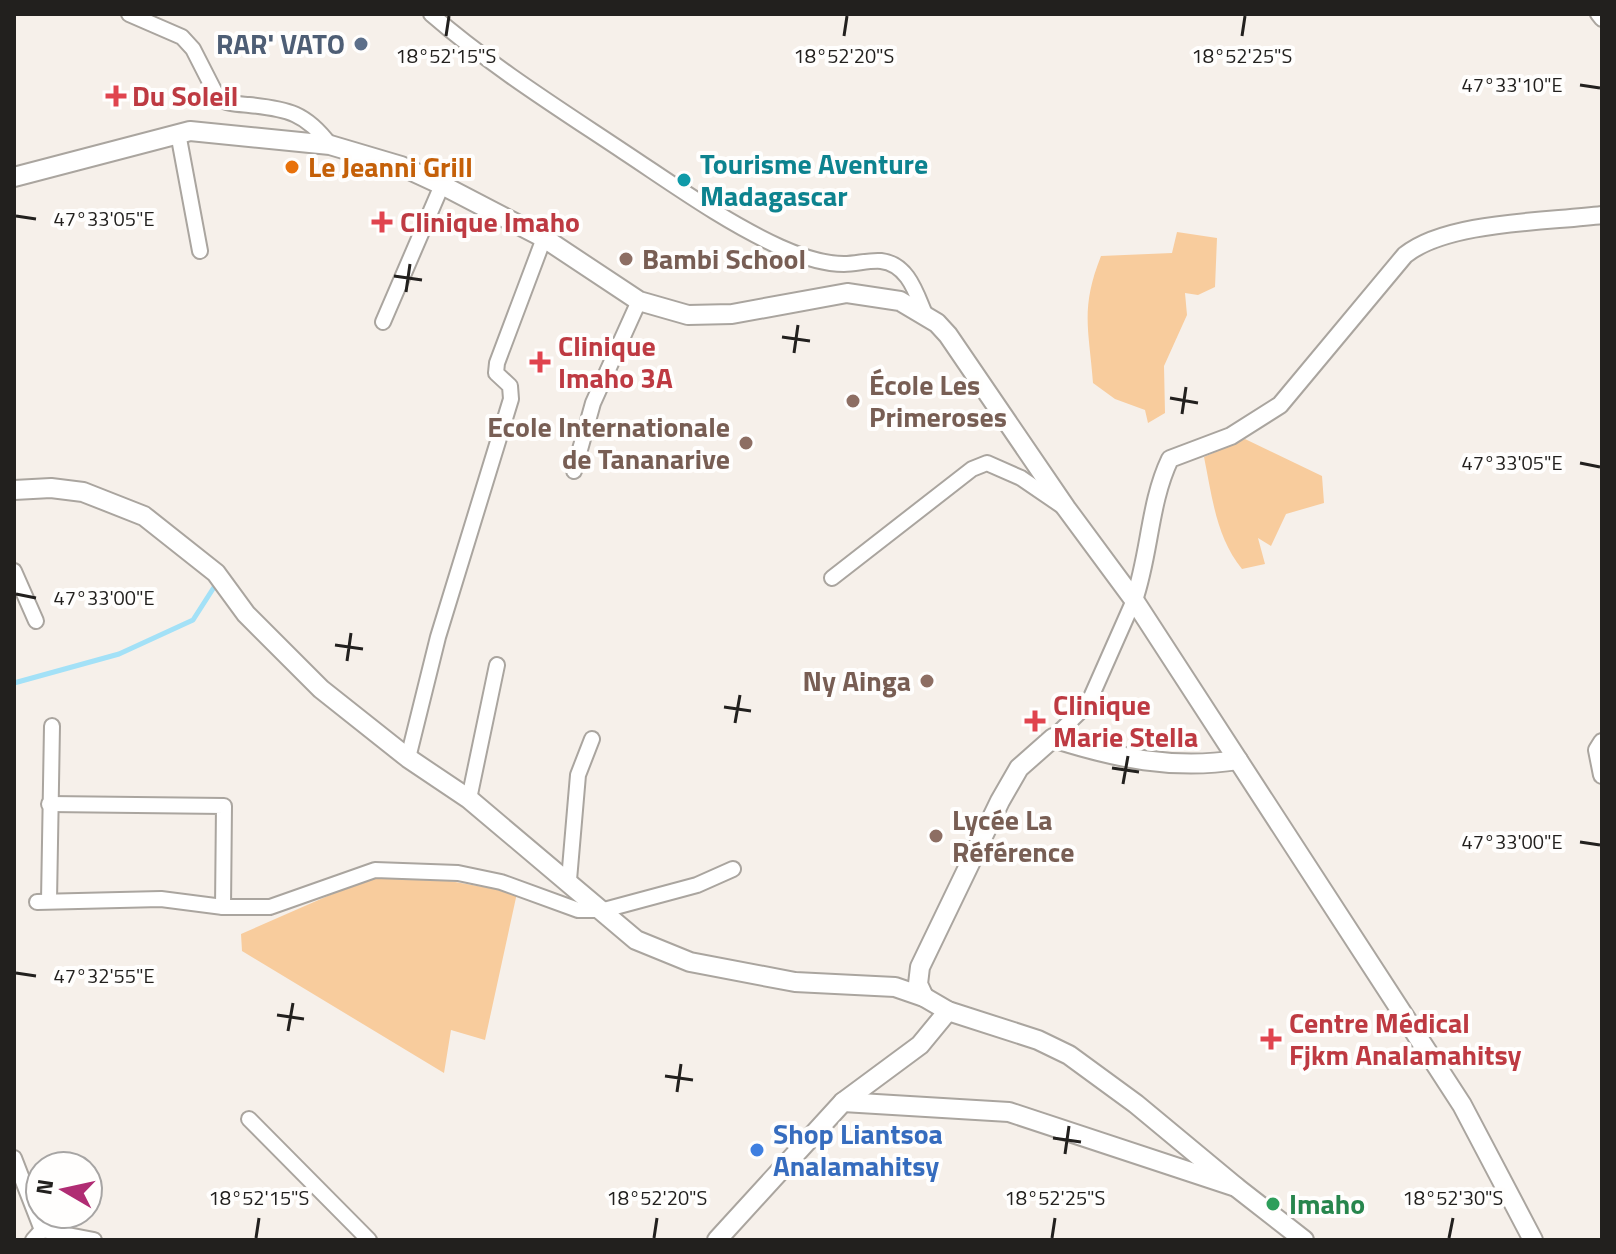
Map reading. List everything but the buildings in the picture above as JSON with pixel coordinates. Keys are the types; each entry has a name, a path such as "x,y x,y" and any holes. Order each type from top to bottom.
{"main road":[{"path":"14,177 178,133 222,132 330,145 401,166 442,185 544,238 639,301 688,315 732,314 847,293 900,301 925,314 948,335 1066,508 1134,600 1462,1105 1533,1240"},
{"path":"14,490 51,488 83,492 144,516 216,573 246,614 312,681 408,758 469,799 569,880 636,940 690,962 795,982 895,987 924,997 948,1011 1038,1040 1069,1055 1193,1147 1236,1187 1304,1240"},
{"path":"924,997 918,984 920,967 1000,801 1019,768 1053,738 1093,751 1170,765 1198,766 1238,760"},
{"path":"717,1240 843,1102 920,1045 948,1011"},
{"path":"843,1102 1009,1112 1236,1187"}],"street":[{"path":"129,14 182,37 193,49 218,98 301,116 313,123 330,145"},
{"path":"431,14 463,43 507,74 690,195 769,242 817,260 843,264 882,261 895,265 912,282 925,314"},
{"path":"1598,14 1602,19"},
{"path":"178,133 200,251"},
{"path":"383,322 442,185"},
{"path":"1053,738 1088,704 1134,600 1146,566 1160,483 1170,459 1231,436 1280,405 1412,250 1437,237 1456,232 1602,215"},
{"path":"408,758 438,637 511,399 510,386 496,373 497,363 544,238"},
{"path":"574,471 593,403 639,301"},
{"path":"832,578 972,469 987,463 1021,478 1066,508"},
{"path":"14,571 36,621"},
{"path":"469,799 497,665"},
{"path":"52,726 43,901 161,899 223,907 270,907 375,870 458,873 501,882 578,910 604,910 697,885 733,869"},
{"path":"569,880 578,775 592,739"},
{"path":"1602,742 1597,750 1602,775"},
{"path":"49,804 224,806 223,907"},
{"path":"249,1119 369,1240"},
{"path":"14,1158 37,1235 94,1240"}],"shaded area":[{"path":"1177,232 1217,238 1215,287 1198,295 1185,293 1187,315 1164,366 1165,413 1148,423 1145,410 1115,399 1093,383 1088,319 1090,291 1101,256 1172,253"},
{"path":"1245,439 1322,476 1324,503 1286,514 1271,546 1258,538 1265,564 1242,569 1221,530 1204,457"},
{"path":"371,877 444,880 517,893 485,1040 451,1030 444,1073 242,951 241,934"}],"waterway":[{"path":"14,683 119,654 193,620 218,581"}],"place":[{"name":"RAR' VATO","path":"361,44"},
{"name":"Du Soleil","path":"116,96"},
{"name":"Le Jeanni Grill","path":"292,167"},
{"name":"Tourisme Aventure Madagascar","path":"684,180"},
{"name":"Clinique Imaho","path":"382,222"},
{"name":"Bambi School","path":"626,259"},
{"name":"Clinique Imaho 3A","path":"540,362"},
{"name":"École Les Primeroses","path":"853,401"},
{"name":"Ecole Internationale de Tananarive","path":"746,443"},
{"name":"Ny Ainga","path":"927,681"},
{"name":"Clinique Marie Stella","path":"1035,721"},
{"name":"Lycée La Référence","path":"936,836"},
{"name":"Centre Médical Fjkm Analamahitsy","path":"1271,1039"},
{"name":"Shop Liantsoa Analamahitsy","path":"757,1150"},
{"name":"Imaho","path":"1273,1204"}]}
